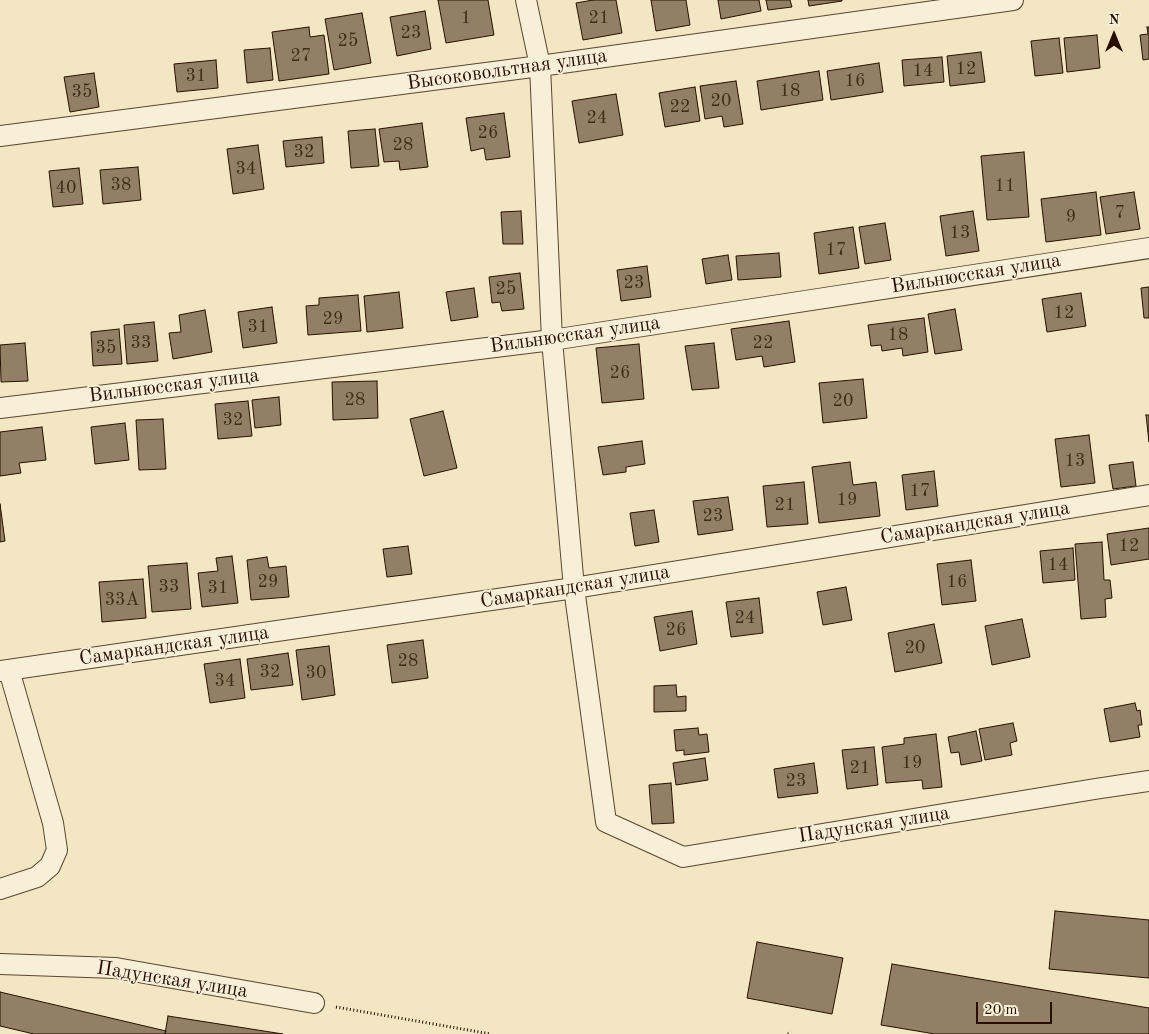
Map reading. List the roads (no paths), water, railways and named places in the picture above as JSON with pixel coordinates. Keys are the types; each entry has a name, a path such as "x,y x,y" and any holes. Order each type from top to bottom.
{"street":[{"path":"526,0 540,66 552,340 574,588"},
{"name":"Высоковольтная улица","path":"0,136 540,66 1013,0"},
{"name":"Вильнюсская улица","path":"0,408 552,340 1149,248"},
{"name":"Самаркандская улица","path":"5,670 574,588 1149,495"},
{"name":"Падунская улица","path":"574,588 606,822 683,857 1149,781"},
{"path":"0,889 37,877 50,866 57,850 53,823 5,670"},
{"name":"Падунская улица","path":"0,964 116,968 314,1003"}]}
